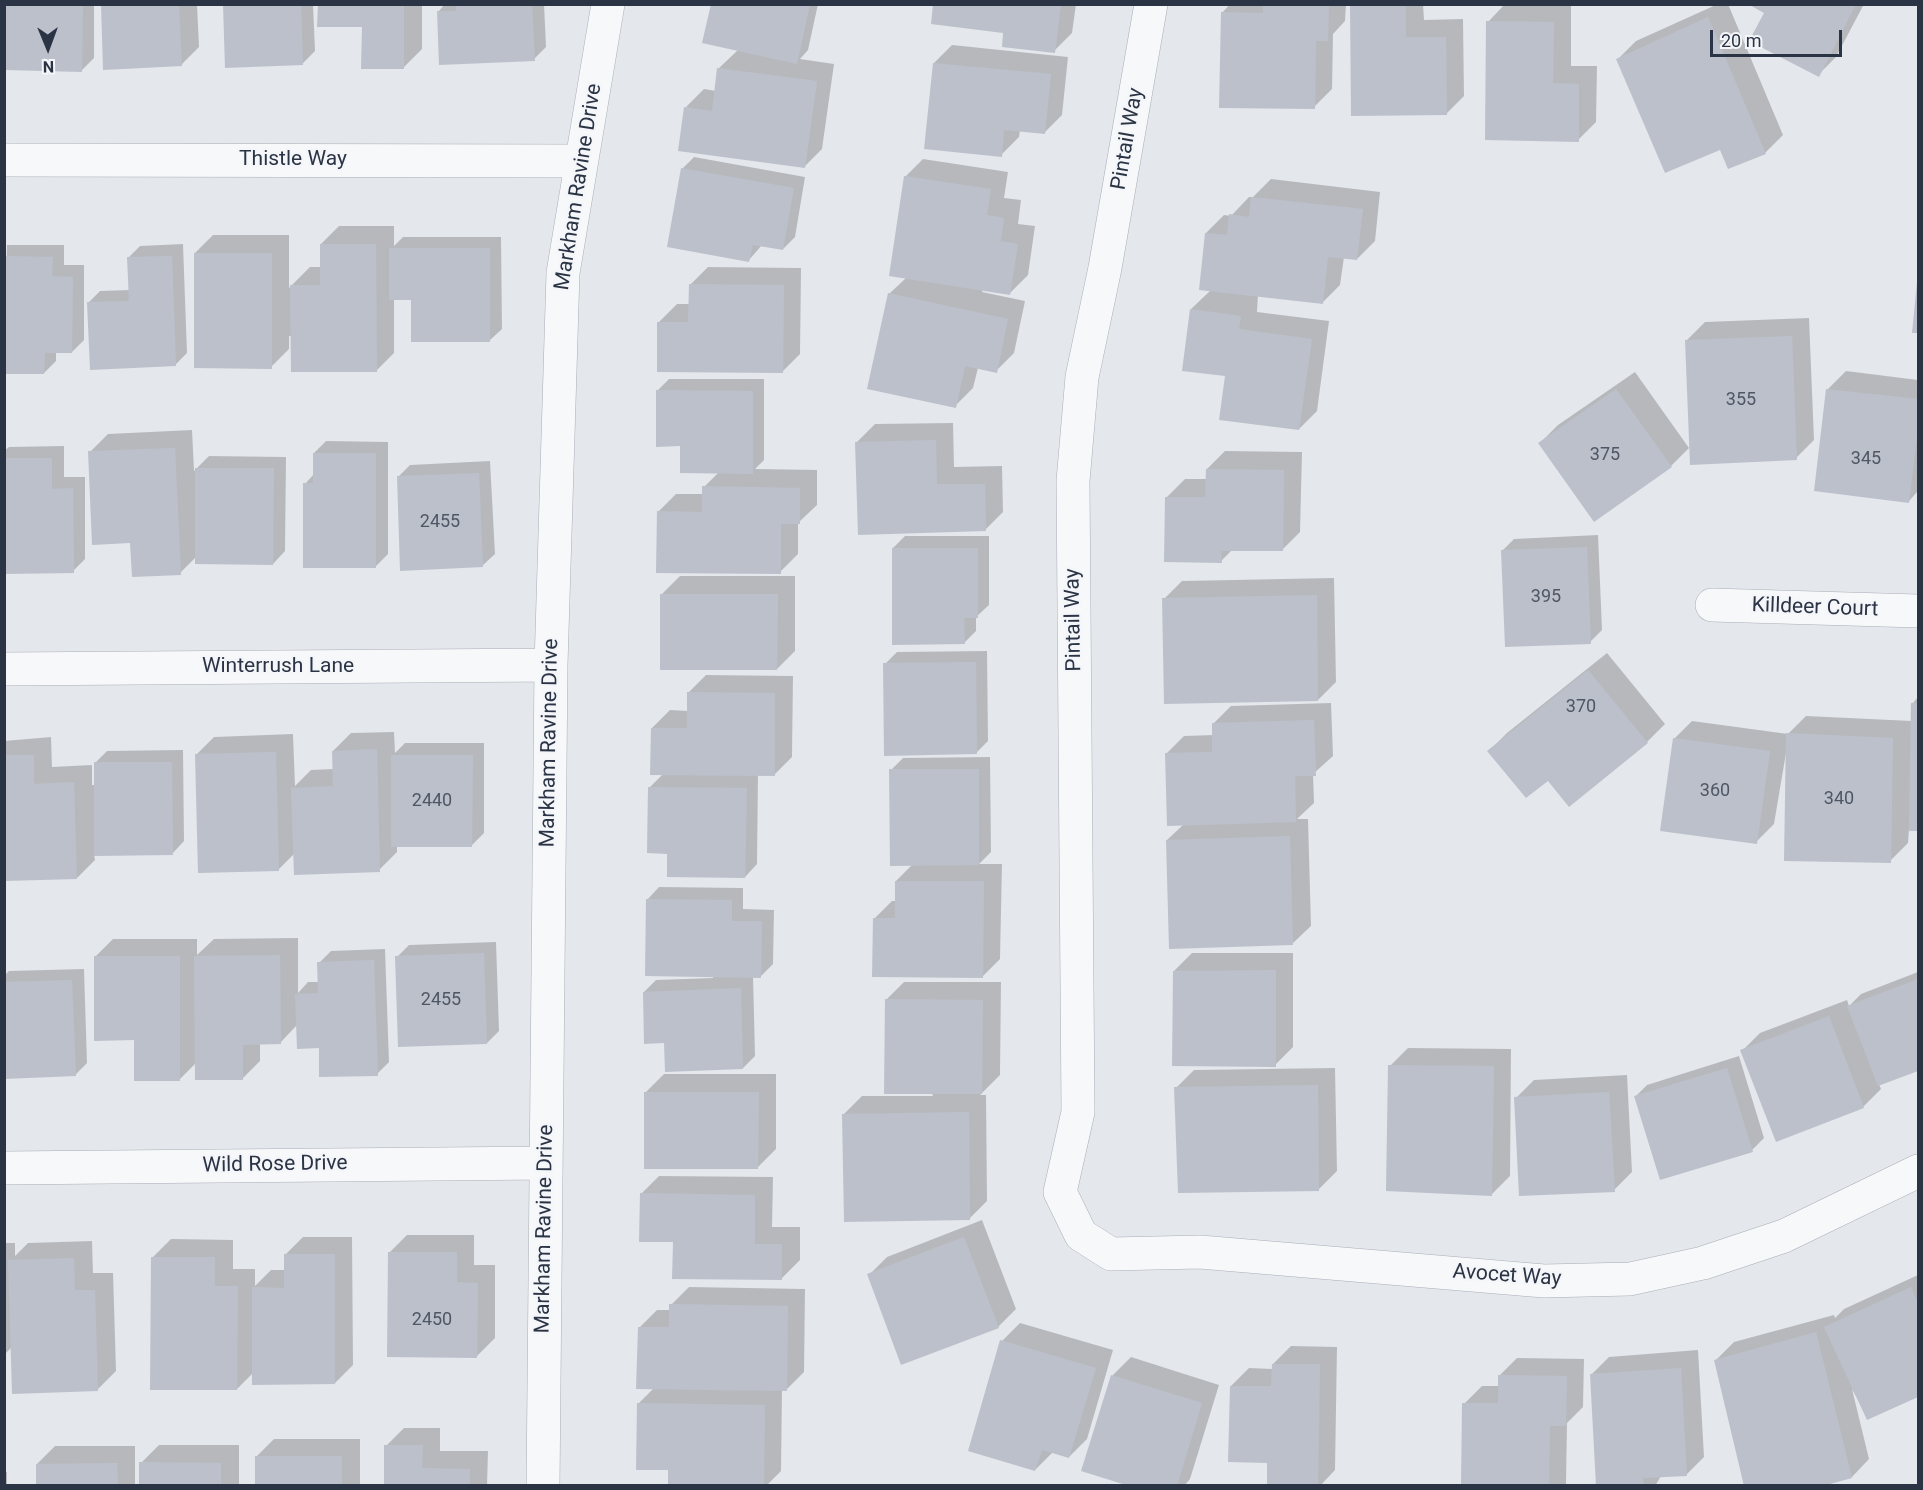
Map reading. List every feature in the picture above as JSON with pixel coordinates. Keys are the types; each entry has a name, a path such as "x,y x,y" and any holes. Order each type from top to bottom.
{"street":[{"name":"Markham Ravine Drive","path":"543,1485 551,665 563,273 608,4"},
{"name":"Pintail Way","path":"1081,1235 1060,1192 1078,1112 1073,481 1082,377 1109,245 1150,4"},
{"name":"Thistle Way","path":"4,160 581,160"},
{"name":"Killdeer Court","path":"1712,605 1918,611"},
{"name":"Winterrush Lane","path":"4,669 551,665"},
{"name":"Wild Rose Drive","path":"4,1168 546,1163"},
{"name":"Avocet Way","path":"1081,1235 1111,1254 1200,1252 1544,1281 1630,1280 1703,1263 1784,1236 1918,1171"}],"building":[{"path":"4,4 83,4 82,72 4,70"},
{"path":"101,4 179,4 182,66 103,70"},
{"path":"223,4 301,4 303,65 225,68"},
{"path":"318,4 404,4 404,69 361,69 362,27 317,27"},
{"path":"456,4 532,4 535,61 439,65 437,11 456,11"},
{"path":"711,4 810,4 797,64 702,43"},
{"path":"933,4 1061,4 1055,53 1002,47 1003,33 931,24"},
{"path":"1263,4 1329,4 1328,41 1316,41 1315,109 1219,108 1221,12 1263,13"},
{"path":"1350,4 1406,4 1406,37 1446,37 1447,115 1351,116"},
{"path":"1748,4 1856,4 1819,77 1749,41 1764,13"},
{"path":"1708,17 1766,154 1728,169 1720,150 1665,173 1616,59"},
{"path":"1486,21 1554,22 1553,83 1579,84 1579,142 1485,140"},
{"path":"933,63 1051,74 1045,134 1004,130 1002,157 924,149"},
{"path":"717,68 817,81 805,168 678,151 684,107 712,111"},
{"path":"681,168 794,188 783,250 753,245 749,262 667,247"},
{"path":"904,176 991,189 987,215 1004,218 1001,241 1018,244 1010,295 889,276"},
{"path":"1251,197 1363,209 1357,260 1328,257 1323,304 1199,290 1205,233 1227,235 1229,214 1249,217"},
{"path":"320,244 376,244 377,372 291,372 290,285 320,285"},
{"path":"389,248 490,248 490,342 411,342 411,300 389,300"},
{"path":"194,253 272,253 272,369 194,368"},
{"path":"4,256 53,257 52,276 73,277 72,353 45,353 44,374 4,374"},
{"path":"172,256 176,366 90,370 87,302 129,301 127,257"},
{"path":"1917,282 1918,333 1912,333"},
{"path":"689,284 784,285 783,373 657,372 657,322 688,322"},
{"path":"888,293 1008,319 997,373 965,366 956,408 867,389"},
{"path":"1190,309 1241,316 1239,329 1312,339 1299,430 1219,420 1225,376 1182,371"},
{"path":"1792,336 1797,460 1690,465 1685,340"},
{"path":"1616,389 1672,467 1594,522 1538,443"},
{"path":"1826,389 1918,399 1918,427 1909,503 1814,491"},
{"path":"656,390 753,391 753,474 680,473 680,446 656,447"},
{"path":"936,440 937,484 985,484 986,531 858,535 855,442"},
{"path":"175,448 181,575 132,577 130,543 92,545 88,451"},
{"path":"313,453 376,453 376,568 303,568 303,483 313,483"},
{"path":"4,458 52,458 52,489 73,488 74,573 4,574"},
{"path":"195,468 274,468 273,565 195,564"},
{"path":"1206,469 1284,470 1283,551 1221,551 1222,563 1164,562 1165,497 1205,497"},
{"path":"479,473 483,567 400,571 397,476"},
{"path":"702,486 800,488 800,524 781,524 781,574 656,573 657,511 702,512"},
{"path":"1587,547 1591,644 1505,647 1501,550"},
{"path":"892,548 978,548 978,618 964,618 965,644 892,645"},
{"path":"660,594 778,594 777,670 660,670"},
{"path":"1317,595 1318,701 1164,704 1162,598"},
{"path":"976,662 977,754 884,756 883,663"},
{"path":"1588,670 1648,743 1569,807 1548,781 1526,798 1487,751"},
{"path":"687,692 775,693 775,776 650,775 651,728 687,728"},
{"path":"1911,703 1918,703 1918,831 1909,831"},
{"path":"1314,720 1316,776 1295,776 1296,822 1167,826 1165,753 1212,752 1212,723"},
{"path":"1786,733 1893,738 1891,863 1784,861"},
{"path":"1673,738 1770,751 1757,844 1660,831"},
{"path":"377,749 380,872 294,875 291,788 333,786 332,751"},
{"path":"276,752 279,871 198,873 195,754"},
{"path":"4,755 34,755 34,784 74,782 77,879 4,881"},
{"path":"391,755 473,755 472,847 391,847"},
{"path":"94,762 172,762 173,855 94,856"},
{"path":"889,769 979,769 979,865 890,866"},
{"path":"648,787 747,788 745,878 667,877 667,854 647,853"},
{"path":"1290,836 1293,945 1169,949 1166,840"},
{"path":"895,881 984,881 983,978 872,977 873,918 895,918"},
{"path":"646,899 732,900 732,921 762,921 761,978 645,976"},
{"path":"484,953 487,1044 398,1047 395,956"},
{"path":"280,955 281,1044 243,1045 243,1080 195,1080 194,956"},
{"path":"94,956 180,956 180,1081 134,1081 134,1040 94,1041"},
{"path":"374,960 378,1076 319,1077 319,1048 297,1049 295,994 318,993 317,962"},
{"path":"1276,970 1276,1067 1172,1066 1173,971"},
{"path":"1918,979 1918,1071 1878,1086 1847,1006"},
{"path":"72,980 76,1076 4,1079 4,982"},
{"path":"741,988 743,1069 665,1072 664,1043 644,1044 643,992"},
{"path":"885,999 983,1000 982,1094 884,1094"},
{"path":"1829,1016 1864,1108 1776,1142 1740,1050"},
{"path":"1388,1065 1494,1066 1492,1196 1386,1191"},
{"path":"1727,1068 1753,1152 1660,1180 1634,1096"},
{"path":"1318,1085 1319,1191 1178,1193 1174,1087"},
{"path":"644,1092 759,1092 758,1169 644,1169"},
{"path":"1609,1092 1615,1192 1519,1196 1514,1097"},
{"path":"969,1112 970,1220 844,1222 842,1114"},
{"path":"640,1193 755,1195 755,1244 782,1244 782,1280 672,1279 673,1242 639,1242"},
{"path":"964,1237 999,1328 901,1365 867,1274"},
{"path":"388,1252 457,1252 457,1282 478,1283 477,1358 387,1357"},
{"path":"284,1254 335,1254 335,1384 252,1385 252,1287 284,1288"},
{"path":"151,1257 215,1257 215,1286 238,1286 237,1390 150,1390"},
{"path":"74,1258 75,1290 95,1290 98,1391 12,1394 8,1260"},
{"path":"1911,1287 1918,1303 1918,1397 1867,1420 1824,1327"},
{"path":"669,1304 788,1306 787,1391 636,1389 638,1327 669,1327"},
{"path":"1816,1332 1852,1478 1823,1486 1744,1486 1714,1360"},
{"path":"1000,1340 1096,1368 1069,1458 1042,1450 1035,1471 968,1451"},
{"path":"1272,1364 1320,1364 1318,1486 1267,1486 1267,1463 1228,1462 1230,1386 1271,1386"},
{"path":"1681,1368 1687,1476 1643,1478 1644,1486 1596,1486 1590,1374"},
{"path":"1111,1375 1202,1403 1177,1486 1129,1486 1081,1471"},
{"path":"1498,1375 1567,1376 1566,1426 1550,1426 1549,1486 1461,1486 1462,1403 1498,1403"},
{"path":"637,1403 765,1405 764,1486 668,1486 668,1470 636,1470"},
{"path":"384,1445 423,1445 422,1468 470,1469 470,1486 384,1486"},
{"path":"255,1456 342,1456 342,1486 255,1486"},
{"path":"139,1462 221,1463 221,1486 139,1486"},
{"path":"117,1463 118,1486 36,1486 36,1464"}]}
